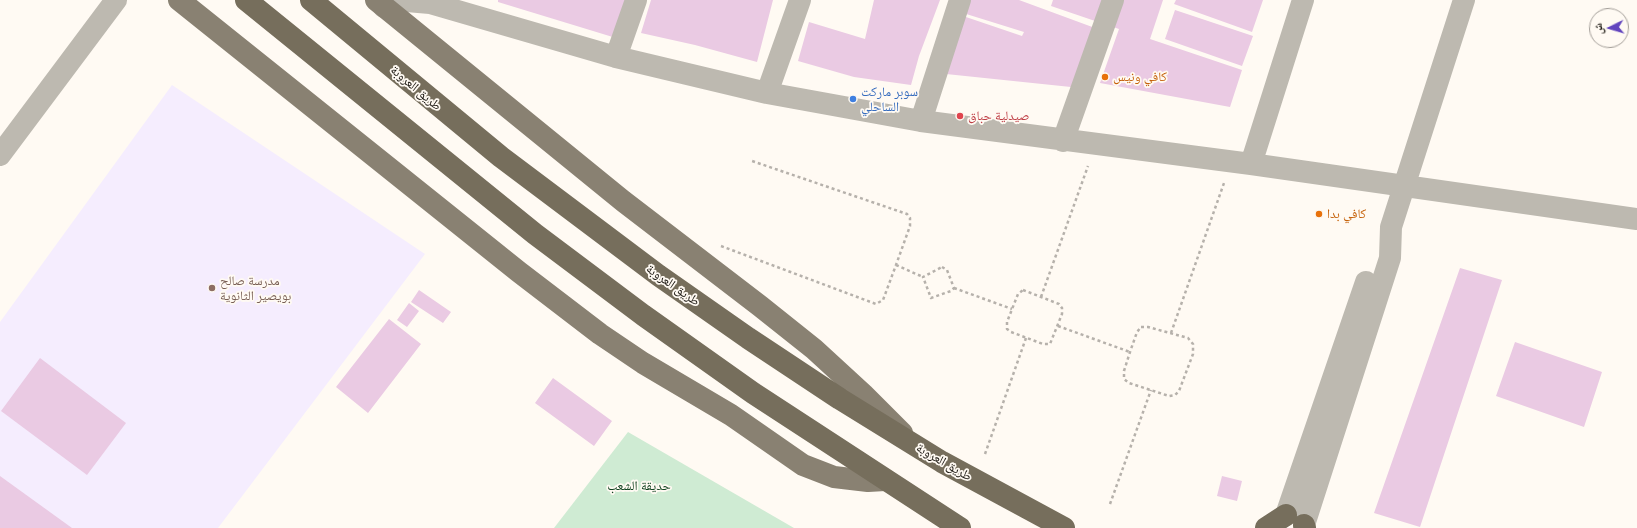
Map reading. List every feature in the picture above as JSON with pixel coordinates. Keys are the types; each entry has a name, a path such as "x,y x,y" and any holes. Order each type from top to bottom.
{"highway":[{"path":"246,0 535,234 643,315 746,388 884,480 960,528"},
{"name":"طريق العروبة","path":"311,0 501,157 652,271 748,338 942,462 1064,528"},
{"path":"1266,528 1298,523"}],"main road":[{"path":"179,0 519,272 600,334 736,419 803,465 834,477 868,481 884,480"},
{"path":"380,3 623,201 814,349 863,394 909,441"}],"street":[{"path":"0,155 116,0"},
{"path":"616,57 636,0"},
{"path":"767,93 800,0"},
{"path":"921,121 960,0"},
{"path":"1063,141 1114,0"},
{"path":"1241,163 1303,0"},
{"path":"1298,523 1390,258 1391,227 1464,0"},
{"path":"380,3 419,1 473,8 616,57 767,93 921,121 1063,141 1241,163 1637,219"}],"path":[{"path":"1041,297 1095,145"},
{"path":"720,245 876,304 883,300 896,266 910,226 910,218 907,214 752,161"},
{"path":"1171,333 1241,163"},
{"path":"896,266 923,277 944,268 954,288"},
{"path":"923,277 931,298 951,291 954,288"},
{"path":"954,288 1012,309"},
{"path":"1021,291 1059,304 1062,308 1062,314 1050,344 1046,345 1006,329 1012,309 1021,291"},
{"path":"1058,326 1130,352"},
{"path":"1141,327 1148,327 1171,333 1191,340 1194,349 1179,391 1175,395 1169,396 1129,383 1124,379 1124,371 1130,352 1137,332 1141,327"},
{"path":"985,454 1026,338"},
{"path":"1110,504 1151,390"}],"shaded area":[{"name":"مدرسة صالح بويصير الثانوية","path":"172,85 425,254 218,528 0,528 0,322"}],"green space":[{"name":"حديقة الشعب","path":"628,432 794,528 554,528"}],"building":[{"path":"498,0 628,0 616,38 498,2"},
{"path":"651,0 773,0 757,62 695,45 641,33"},
{"path":"874,0 940,0 919,56 911,85 854,77 798,61 809,22 865,39"},
{"path":"968,0 1019,0 1095,28 1071,87 946,74 963,16 1022,36 1024,32 963,13"},
{"path":"1053,0 1105,0 1098,22 1051,6"},
{"path":"1122,0 1163,0 1150,39 1242,70 1230,107 1100,83 1119,29 1113,27"},
{"path":"1176,0 1263,0 1252,32 1174,4"},
{"path":"1175,10 1253,36 1242,66 1165,39"},
{"path":"1460,268 1502,280 1420,527 1374,513"},
{"path":"419,290 451,312 443,323 411,302"},
{"path":"409,303 419,311 407,327 397,320"},
{"path":"389,319 421,344 368,413 336,387"},
{"path":"1515,342 1602,372 1584,427 1496,396"},
{"path":"40,358 126,423 87,475 1,411"},
{"path":"553,378 612,421 594,446 535,403"},
{"path":"0,476 72,528 0,528"},
{"path":"1222,476 1242,481 1237,501 1217,496"}],"place":[{"name":"كافي ونيس","path":"1105,77"},
{"name":"سوبر ماركت الساحلي","path":"853,99"},
{"name":"صيدلية حباق","path":"960,116"},
{"name":"كافي بدا","path":"1319,214"},
{"name":"مدرسة صالح بويصير الثانوية","path":"212,288"}]}
